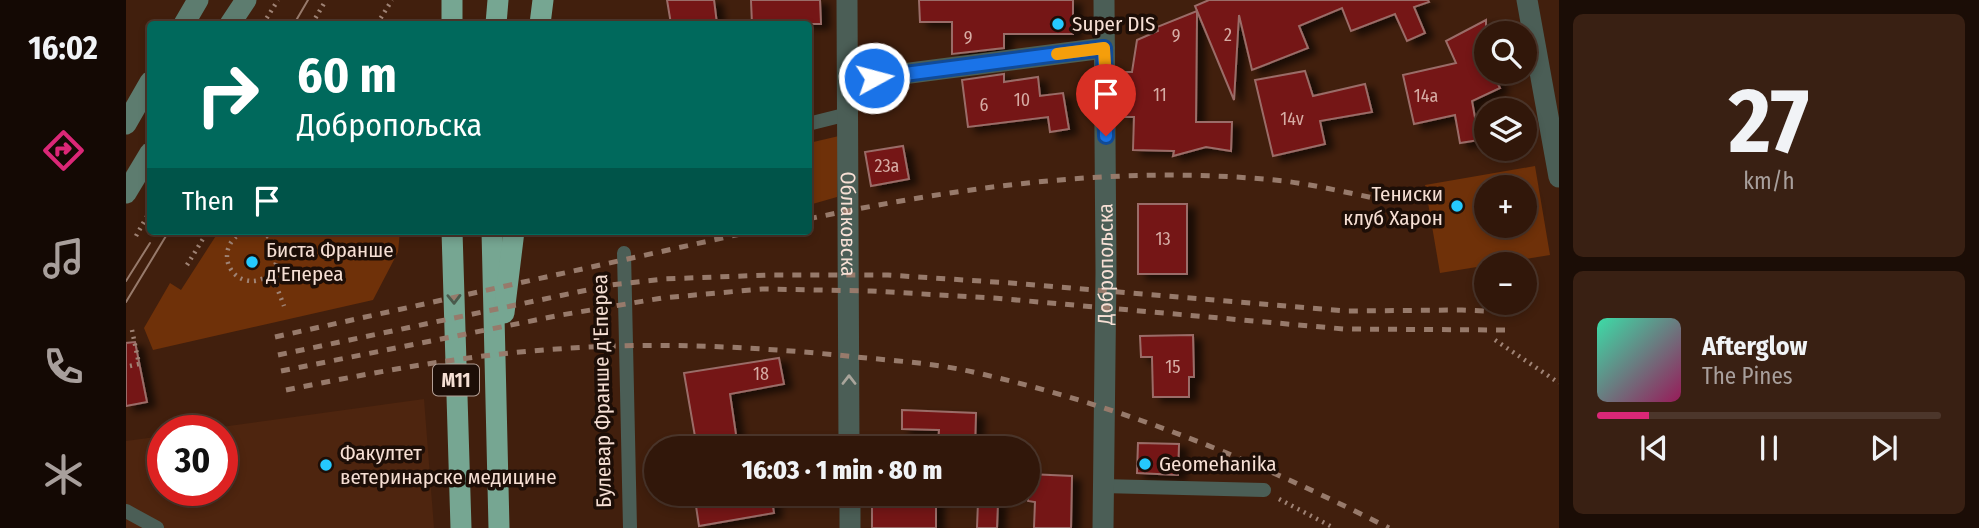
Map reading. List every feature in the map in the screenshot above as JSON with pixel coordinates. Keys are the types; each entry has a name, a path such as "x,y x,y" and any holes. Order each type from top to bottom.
{"highway":[{"path":"452,0 452,21"},
{"path":"496,21 498,0"},
{"name":"M11","path":"452,235 461,528"},
{"name":"M11","path":"492,235 499,528"},
{"path":"494,392 514,235"}],"main road":[{"path":"186,21 198,0"},
{"path":"232,21 246,0"},
{"path":"126,124 147,87"},
{"path":"126,193 147,158"}],"street":[{"name":"Облаковска","path":"847,0 849,436"},
{"name":"Добропољска","path":"1102,528 1106,272 1104,0"},
{"path":"1527,0 1555,139 1559,177"},
{"path":"848,81 1104,48"},
{"path":"850,506 850,528"}],"lane":[{"path":"812,123 848,114"},
{"name":"Булевар Франше д'Епереа","path":"624,253 630,528"},
{"path":"1102,486 1264,491"},
{"path":"126,511 157,528"}],"path":[{"path":"265,21 278,0"},
{"path":"314,21 326,0"},
{"path":"379,21 392,0"},
{"path":"136,236 147,216"},
{"path":"187,265 205,235"},
{"path":"239,235 228,250 229,267 234,274 249,281 258,281 271,272 277,258 273,242 263,235"},
{"path":"271,272 284,306"},
{"path":"129,368 139,364 132,330"},
{"path":"1495,340 1559,383"},
{"path":"1264,491 1334,528"}],"shaded area":[{"path":"839,136 837,197 812,204 812,142"},
{"name":"Тениски клуб Харон","path":"1535,166 1537,175 1483,175"},
{"name":"Тениски клуб Харон","path":"1474,177 1474,238 1537,238 1537,178 1550,255 1537,257 1537,252 1474,252 1474,267 1440,273 1425,185"},
{"path":"216,235 400,235 398,252 373,300 153,350 144,328 170,283 181,290"},
{"name":"Факултет ветеринарске медицине","path":"424,399 434,528 126,528 126,441 147,438 147,506 238,506 238,425"}],"building":[{"path":"667,0 714,0 717,21 670,21"},
{"path":"751,0 820,0 821,24 812,24 812,21 752,21"},
{"path":"919,0 1073,0 1073,34 1004,34 1004,48 952,54 952,22 920,22"},
{"path":"1209,0 1429,2 1414,7 1425,33 1407,41 1395,14 1351,31 1342,8 1299,26 1308,48 1252,70 1239,15 1234,100 1195,6"},
{"path":"1197,11 1196,122 1232,122 1231,151 1206,147 1173,156 1174,151 1133,150 1134,117 1123,117 1124,72 1132,72 1137,40 1158,31 1157,27"},
{"path":"1474,26 1474,84 1498,84 1500,88 1472,101 1474,141 1460,143 1455,115 1414,124 1403,75 1456,63 1446,41"},
{"path":"1305,71 1313,96 1365,84 1372,112 1320,121 1325,144 1273,156 1255,80"},
{"path":"1004,74 1004,82 1038,77 1040,96 1063,93 1069,129 1050,132 1048,117 968,127 962,80"},
{"path":"903,146 909,179 871,186 865,152"},
{"path":"1138,204 1187,204 1187,274 1138,274"},
{"path":"1193,335 1194,377 1189,377 1189,397 1153,397 1152,357 1141,357 1140,336"},
{"path":"135,342 147,402 126,406 126,343"},
{"path":"779,358 784,384 730,394 736,436 695,436 684,373"},
{"path":"902,410 976,413 975,436 939,436 939,430 902,429"},
{"path":"1138,443 1179,444 1178,475 1137,473"},
{"path":"1040,475 1072,476 1071,528 1034,528 1035,506 1040,506"},
{"path":"696,506 773,506 774,513 699,526"},
{"path":"872,506 936,506 936,528 872,528"},
{"path":"978,506 998,506 997,528 977,528"}],"tram line":[{"path":"296,21 308,0"},
{"path":"126,302 167,235"},
{"path":"126,281 150,243"}],"railway":[{"path":"812,218 985,188 1045,181 1164,175 1284,181 1379,199"},
{"path":"275,337 736,235"},
{"path":"278,355 611,285 663,279 769,275 888,275 1345,311 1474,311"},
{"path":"281,371 561,315 662,298 762,289 871,291 994,298 1344,329 1505,330"},
{"path":"286,390 455,360 592,347 732,347 922,364 1028,385 1134,418 1237,457 1389,528"}],"slow traffic":[{"path":"1057,54 1104,48 1105,64"}],"place":[{"name":"Super DIS","path":"1058,24"},
{"name":"Тениски клуб Харон","path":"1457,206"},
{"name":"Биста Франше д'Епереа","path":"252,262"},
{"name":"Geomehanika","path":"1145,464"},
{"name":"Факултет ветеринарске медицине","path":"326,465"}],"route":[{"path":"874,78 1104,48 1106,136"}]}
